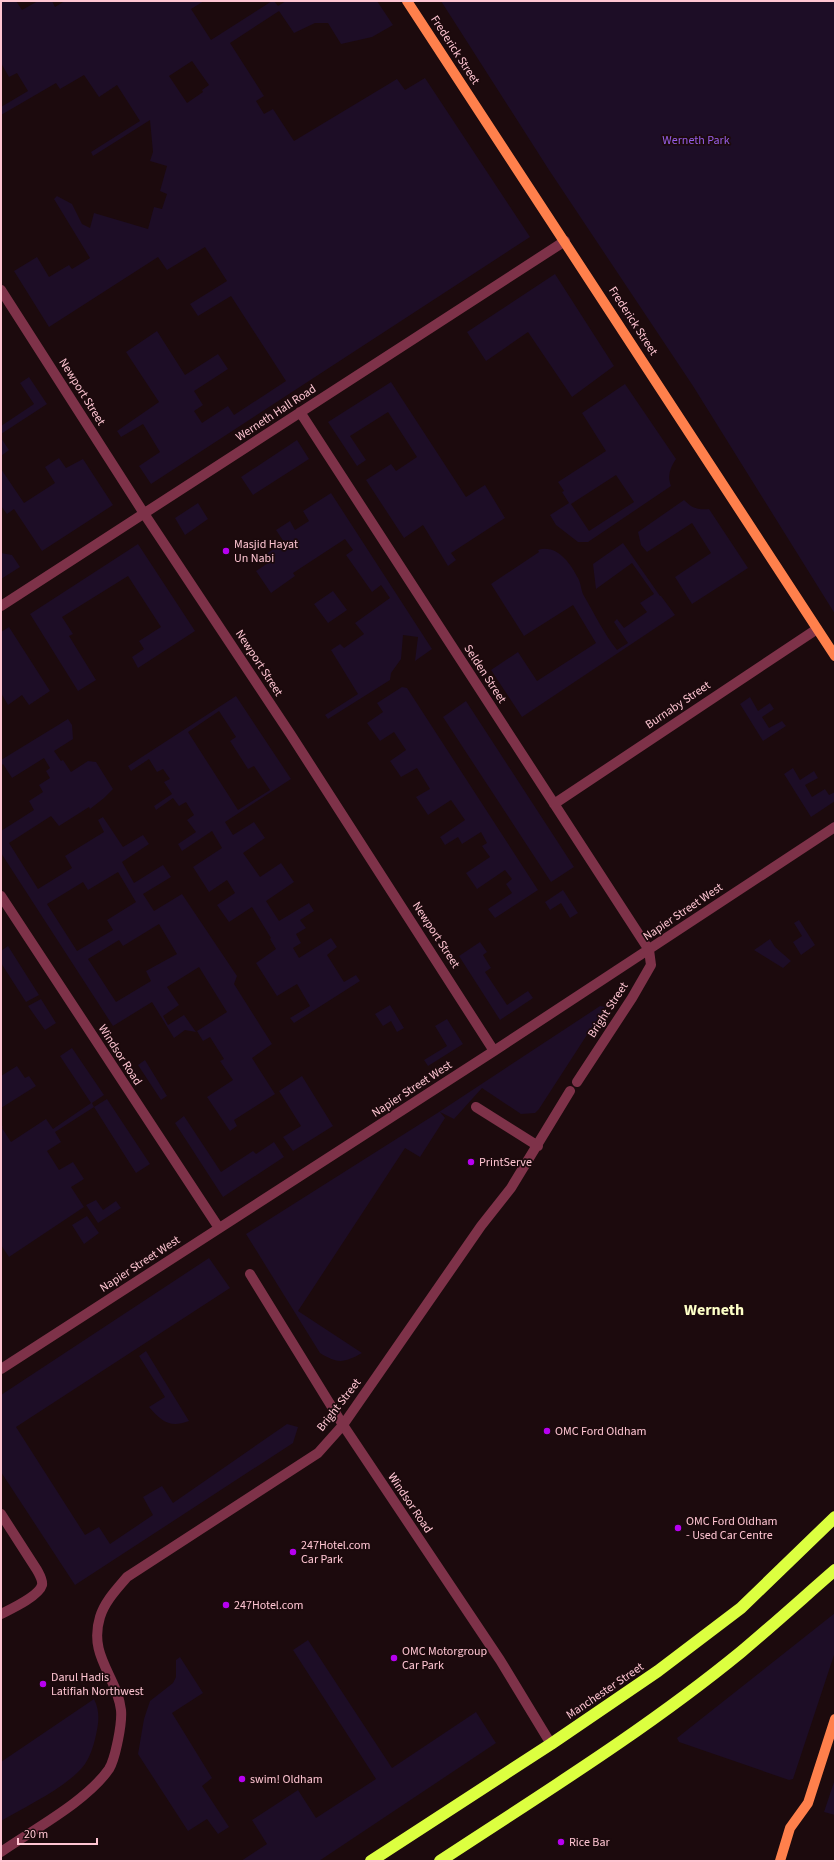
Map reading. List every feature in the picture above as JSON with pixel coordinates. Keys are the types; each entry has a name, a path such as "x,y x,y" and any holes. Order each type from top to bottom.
{"highway":[{"name":"Manchester Street","path":"371,1861 551,1744 658,1671 741,1608 835,1517"},
{"path":"440,1861 596,1757 678,1700 741,1652 835,1570"}],"main road":[{"name":"Frederick Street","path":"407,1 835,656"},
{"path":"780,1861 790,1828 808,1803 835,1719"}],"street":[{"name":"Werneth Hall Road","path":"1,606 144,515 300,412 565,241"},
{"name":"Newport Street","path":"1,290 144,515 291,735 494,1051"},
{"name":"Selden Street","path":"300,412 649,950"},
{"name":"Burnaby Street","path":"554,804 817,629"},
{"name":"Napier Street West","path":"1,1369 494,1051 835,827"},
{"name":"Windsor Road","path":"1,896 219,1228"},
{"name":"Bright Street","path":"577,1082 632,998 651,965 649,950"},
{"name":"Bright Street","path":"1,1852 76,1802 94,1786 110,1768 117,1746 121,1724 121,1709 100,1658 97,1630 100,1616 110,1596 127,1577 318,1453 343,1425 481,1226 511,1188 538,1146 570,1091"},
{"path":"476,1107 538,1146"},
{"name":"Windsor Road","path":"250,1274 343,1425 500,1660 551,1744"},
{"path":"1,1514 42,1579 42,1584 39,1590 26,1600 1,1614"}],"green space":[{"path":"1,1 16,1 22,10 38,1 52,1 55,7 65,1 204,1 191,9 211,40 272,1 274,1 278,6 286,1 377,1 393,25 372,37 341,44 328,23 315,23 294,33 279,11 230,43 264,96 256,101 264,114 273,109 294,141 397,79 405,90 425,78 530,237 151,484 139,466 160,452 143,424 121,437 117,431 159,402 126,352 157,331 185,375 218,354 228,369 194,391 203,405 194,411 202,423 228,406 234,415 286,381 231,296 198,316 190,304 227,281 205,247 167,270 158,257 49,327 14,271 37,257 49,277 69,265 72,269 90,258 54,199 57,196 72,204 82,224 90,228 94,213 148,229 154,207 162,209 167,194 160,191 167,166 150,161 153,152 150,120 93,156 91,152 140,121 117,85 99,97 84,75 60,89 56,83 1,115 1,107 28,91 17,73 9,77 1,63","holes":["192,61 209,85 202,90 203,92 187,103 169,76"]},
{"name":"Werneth Park","path":"441,1 835,1 835,614 693,386 549,170"},
{"path":"555,274 614,366 572,397 528,332 486,361 467,332"},
{"path":"29,377 47,404 1,434 1,426 34,404 20,383"},
{"path":"391,382 466,497 485,485 505,518 451,553 456,560 448,566 423,525 404,538 366,480 391,464 396,471 417,457 388,412 350,436 366,460 357,466 328,422"},
{"path":"625,384 676,459 670,472 669,479 671,486 588,542 578,542 556,525 550,515 569,503 558,482 606,451 582,413","holes":["616,475 634,502 589,531 571,504"]},
{"path":"1,438 9,450 1,456"},
{"path":"297,440 309,459 253,495 241,477"},
{"path":"59,458 66,468 83,459 113,505 42,551 14,509 7,514 1,506 1,469 24,503 55,483 45,467"},
{"path":"331,493 432,649 415,661 418,637 403,635 401,659 391,673 390,680 328,719 325,715 358,694 331,650 340,644 344,648 364,634 355,623 390,598 381,585 372,592 346,555 353,550 345,539 293,573 295,576 271,593 256,571 271,561 266,554 280,545 284,548 284,542 276,530 290,521 295,530 309,521 303,511"},
{"path":"684,500 695,508 709,509 748,568 692,604 675,577 711,553 692,523 647,552 641,545 638,532"},
{"path":"198,503 208,519 185,535 175,518"},
{"path":"623,543 675,615 522,717 491,670 518,652 537,681 596,643 573,605 524,636 491,584 539,552 538,550 545,549 557,552 567,561 575,572 584,596 603,630 617,650 628,643 614,622 617,619 624,628 647,612 640,603 654,594 632,563 596,589 593,564"},
{"path":"138,544 195,631 138,668 132,657 144,649 139,641 161,627 128,576 62,617 73,634 69,636 96,680 78,691 30,614"},
{"path":"1,553 12,555 20,567 1,579"},
{"path":"333,591 347,610 328,623 314,604"},
{"path":"9,627 50,691 29,705 22,695 8,705 1,693 1,632"},
{"path":"402,687 407,688 538,890 495,918 488,909 512,893 506,884 512,879 505,870 477,889 466,873 490,857 482,846 487,843 481,832 462,844 458,837 445,845 440,837 465,820 451,800 428,815 416,797 430,789 417,768 401,777 390,761 406,750 394,732 380,741 367,723 383,712 377,703"},
{"path":"236,696 291,779 225,822 233,835 254,822 265,838 243,853 260,877 281,863 294,882 266,901 279,921 309,903 314,911 300,920 306,928 296,934 301,943 293,948 299,958 331,938 337,947 327,955 344,982 356,975 360,981 294,1023 290,1018 310,1006 297,984 277,996 256,963 276,949 252,907 229,922 217,905 235,893 227,880 209,892 193,867 222,848 212,831 182,851 178,844 196,832 187,820 194,815 186,802 179,806 173,798 156,810 154,806 172,794 164,782 170,779 163,769 157,772 149,759 131,771 128,766","holes":["219,711 236,737 230,741 248,769 254,766 270,790 238,810 188,732"]},
{"path":"750,697 758,711 770,703 774,709 762,717 769,728 782,721 786,726 763,741 740,704"},
{"path":"466,701 574,867 551,882 443,717"},
{"path":"68,719 72,725 73,739 54,751 61,761 63,760 71,772 88,761 96,762 113,789 90,809 89,807 59,826 51,816 9,843 38,889 72,868 65,856 104,832 98,820 103,817 123,847 143,835 149,844 122,862 134,883 163,865 171,877 143,894 154,911 182,894 237,976 234,984 272,1044 252,1058 275,1094 234,1120 237,1126 230,1131 207,1097 233,1080 220,1061 224,1059 210,1037 203,1041 197,1031 227,1012 199,967 167,987 179,1005 163,1016 168,1025 184,1015 196,1032 185,1030 174,1038 152,1002 113,1026 1,853 1,831 34,810 29,801 43,792 39,785 50,778 46,771 50,768 44,758 12,778 3,764 1,766 1,760","holes":["118,872 136,902 107,920 113,930 77,951 47,904 83,882 88,890","159,924 177,954 146,971 151,981 116,1002 88,959 119,940 123,946"]},
{"path":"793,768 800,780 814,771 818,778 805,785 812,797 825,789 829,795 835,792 835,801 811,817 784,774"},
{"path":"563,890 578,913 570,918 561,903 550,910 545,902"},
{"path":"799,920 815,945 801,955 793,942 802,936 794,923"},
{"path":"770,939 775,947 791,961 783,968 754,950"},
{"path":"480,942 487,952 483,955 491,968 485,972 507,1005 528,991 533,998 500,1020 459,956"},
{"path":"8,946 39,995 26,1002 1,963 1,951"},
{"path":"41,999 56,1023 45,1030 28,1006"},
{"path":"390,1005 404,1028 397,1032 391,1021 383,1026 375,1014"},
{"path":"600,1006 605,1007 535,1113 521,1114 482,1088 454,1119 440,1112 445,1118 420,1157 405,1148 298,1311 362,1353 350,1359 341,1361 332,1359 320,1353 246,1234 439,1112"},
{"path":"447,1019 463,1044 428,1066 424,1060 447,1046 435,1026"},
{"path":"72,1048 104,1095 92,1103 94,1107 55,1132 61,1142 47,1151 59,1170 73,1162 84,1179 71,1187 84,1207 9,1257 1,1245 1,1124 11,1142 46,1119 53,1129 91,1103 60,1056"},
{"path":"145,1060 167,1096 161,1100 138,1065"},
{"path":"17,1066 25,1078 29,1076 36,1086 1,1108 1,1076"},
{"path":"302,1076 333,1126 293,1151 283,1137 301,1126 279,1091"},
{"path":"107,1099 150,1164 136,1173 94,1107"},
{"path":"184,1116 221,1172 253,1151 256,1154 274,1142 284,1157 223,1197 175,1123"},
{"path":"96,1200 103,1210 116,1201 121,1208 98,1223 86,1205"},
{"path":"87,1216 99,1233 84,1244 72,1225"},
{"path":"209,1258 230,1288 16,1427 85,1535 99,1527 110,1544 153,1515 143,1497 162,1486 173,1503 287,1424 298,1427 293,1443 75,1585 1,1472 1,1395"},
{"path":"146,1351 189,1421 171,1424 162,1420 149,1407 165,1397 139,1356"},
{"path":"835,1613 835,1652 793,1779 789,1780 679,1742 677,1738"},
{"path":"308,1640 392,1768 476,1712 496,1743 319,1861 241,1861 267,1844 252,1820 298,1790 316,1818 376,1779 293,1650"},
{"path":"180,1657 203,1693 172,1713 212,1778 202,1786 229,1827 218,1834 207,1819 188,1831 138,1754 144,1719 150,1701 173,1683 176,1677 176,1660"},
{"path":"94,1699 98,1712 98,1726 92,1750 85,1764 78,1772 58,1788 1,1821 1,1762"},
{"path":"835,1779 835,1815 824,1812"}],"place":[{"name":"Masjid Hayat Un Nabi","path":"226,551"},
{"name":"PrintServe","path":"471,1162"},
{"name":"OMC Ford Oldham","path":"547,1431"},
{"name":"OMC Ford Oldham - Used Car Centre","path":"678,1528"},
{"name":"247Hotel.com Car Park","path":"293,1552"},
{"name":"247Hotel.com","path":"226,1605"},
{"name":"OMC Motorgroup Car Park","path":"394,1658"},
{"name":"Darul Hadis Latifiah Northwest","path":"43,1684"},
{"name":"swim! Oldham","path":"242,1779"},
{"name":"Rice Bar","path":"561,1842"}],"district":[{"name":"Werneth","path":"714,1310"}]}
